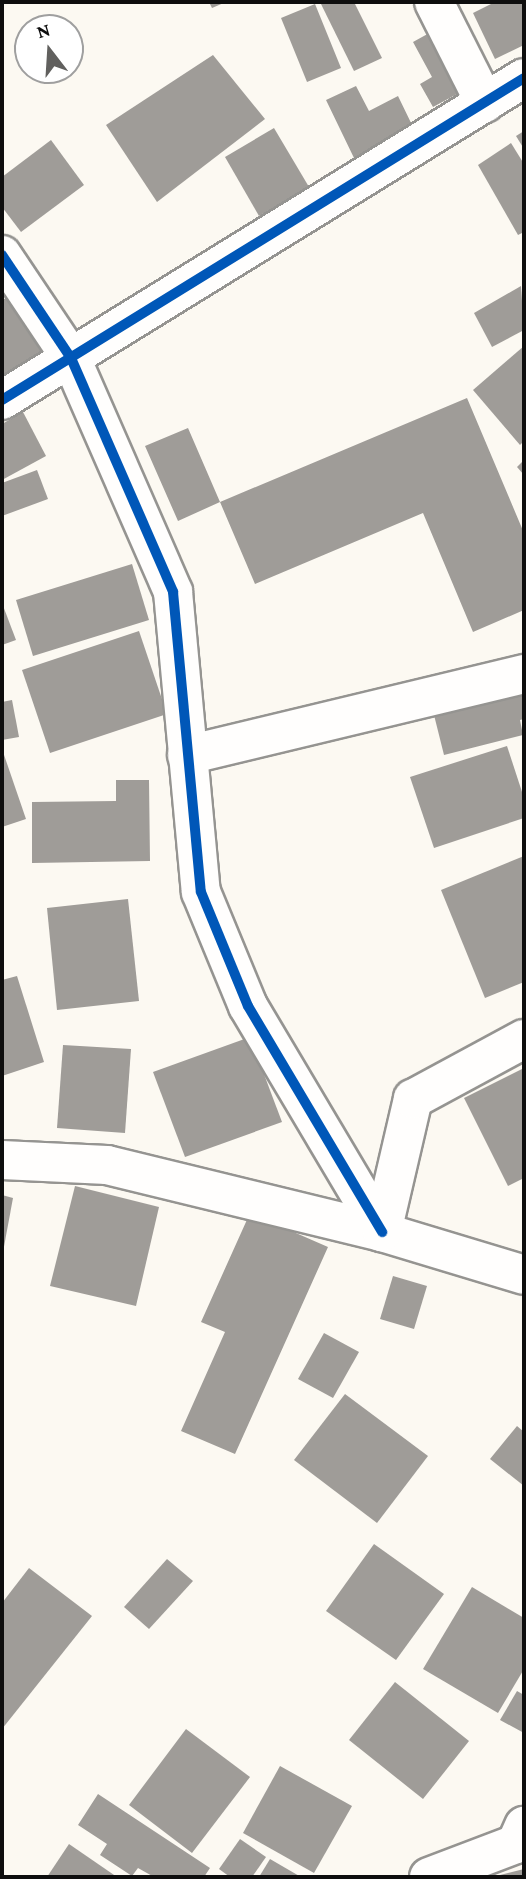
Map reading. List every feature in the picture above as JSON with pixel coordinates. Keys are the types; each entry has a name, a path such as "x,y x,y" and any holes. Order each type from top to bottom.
{"street":[{"path":"434,2 485,103"},
{"path":"2,400 524,78"},
{"path":"2,255 71,358 173,592 201,892 248,1006 382,1232"},
{"path":"187,755 524,674"},
{"path":"382,1232 413,1099 524,1039"},
{"path":"2,1160 107,1166 382,1232 524,1275"},
{"path":"429,1877 516,1844 524,1826"}],"building":[{"path":"209,2 226,2 212,8"},
{"path":"320,2 354,2 382,58 354,71"},
{"path":"495,2 524,2 524,45 495,59 473,13"},
{"path":"315,4 341,68 307,82 281,18"},
{"path":"442,26 474,85 433,107 420,84 432,77 413,42"},
{"path":"213,55 265,119 157,202 106,125"},
{"path":"356,86 369,111 398,96 414,129 354,158 326,100"},
{"path":"274,128 309,187 259,216 225,157"},
{"path":"524,131 524,149 516,136"},
{"path":"51,140 84,185 21,232 2,207 2,177"},
{"path":"511,143 524,164 524,232 518,235 478,165"},
{"path":"521,286 524,330 492,347 474,313"},
{"path":"16,294 45,358 2,377 2,300"},
{"path":"524,346 524,441 520,445 473,390"},
{"path":"467,398 524,533 524,610 473,632 423,513 255,584 220,502"},
{"path":"23,412 46,456 2,480 2,424"},
{"path":"188,428 220,502 178,521 145,446"},
{"path":"524,460 524,475 517,467"},
{"path":"37,470 48,499 2,516 2,483"},
{"path":"132,564 149,620 33,656 16,600"},
{"path":"2,603 16,640 2,645"},
{"path":"139,631 167,714 50,753 22,670"},
{"path":"524,688 524,719 520,720 523,735 444,755 433,711"},
{"path":"12,700 19,737 2,740 2,702"},
{"path":"507,746 524,798 524,818 434,848 410,777"},
{"path":"2,749 26,819 2,827"},
{"path":"116,780 149,780 150,861 32,863 32,802 116,801"},
{"path":"524,856 524,982 485,998 441,890"},
{"path":"128,899 139,1001 57,1010 47,908"},
{"path":"17,976 44,1062 2,1076 2,980"},
{"path":"250,1037 282,1122 185,1157 153,1072"},
{"path":"63,1045 131,1049 125,1133 57,1128"},
{"path":"524,1068 524,1178 508,1186 464,1098"},
{"path":"75,1186 159,1207 136,1306 50,1286"},
{"path":"2,1195 13,1198 3,1252 2,1252"},
{"path":"250,1213 328,1247 235,1454 181,1431 225,1332 201,1322"},
{"path":"393,1276 427,1286 414,1329 380,1319"},
{"path":"324,1333 359,1352 333,1398 298,1379"},
{"path":"345,1394 428,1456 377,1523 294,1460"},
{"path":"517,1426 524,1432 524,1486 490,1459"},
{"path":"374,1544 444,1594 396,1660 326,1611"},
{"path":"167,1559 193,1581 149,1629 124,1607"},
{"path":"29,1568 92,1616 2,1729 2,1603"},
{"path":"472,1587 524,1618 524,1669 498,1713 423,1669"},
{"path":"395,1682 469,1741 423,1799 349,1740"},
{"path":"517,1691 524,1695 524,1733 500,1720"},
{"path":"186,1729 250,1777 192,1853 129,1805"},
{"path":"280,1766 352,1806 314,1873 243,1833"},
{"path":"98,1794 210,1868 204,1877 154,1877 138,1868 132,1876 100,1855 107,1844 78,1825"},
{"path":"240,1839 266,1857 252,1877 230,1877 219,1869"},
{"path":"69,1844 117,1877 47,1877"},
{"path":"270,1859 301,1877 259,1877"},
{"path":"524,1869 524,1877 496,1877 496,1876"}],"cycle path":[{"path":"2,400 524,78"},
{"path":"2,255 71,358 173,592 201,892 248,1006 382,1232"}]}
